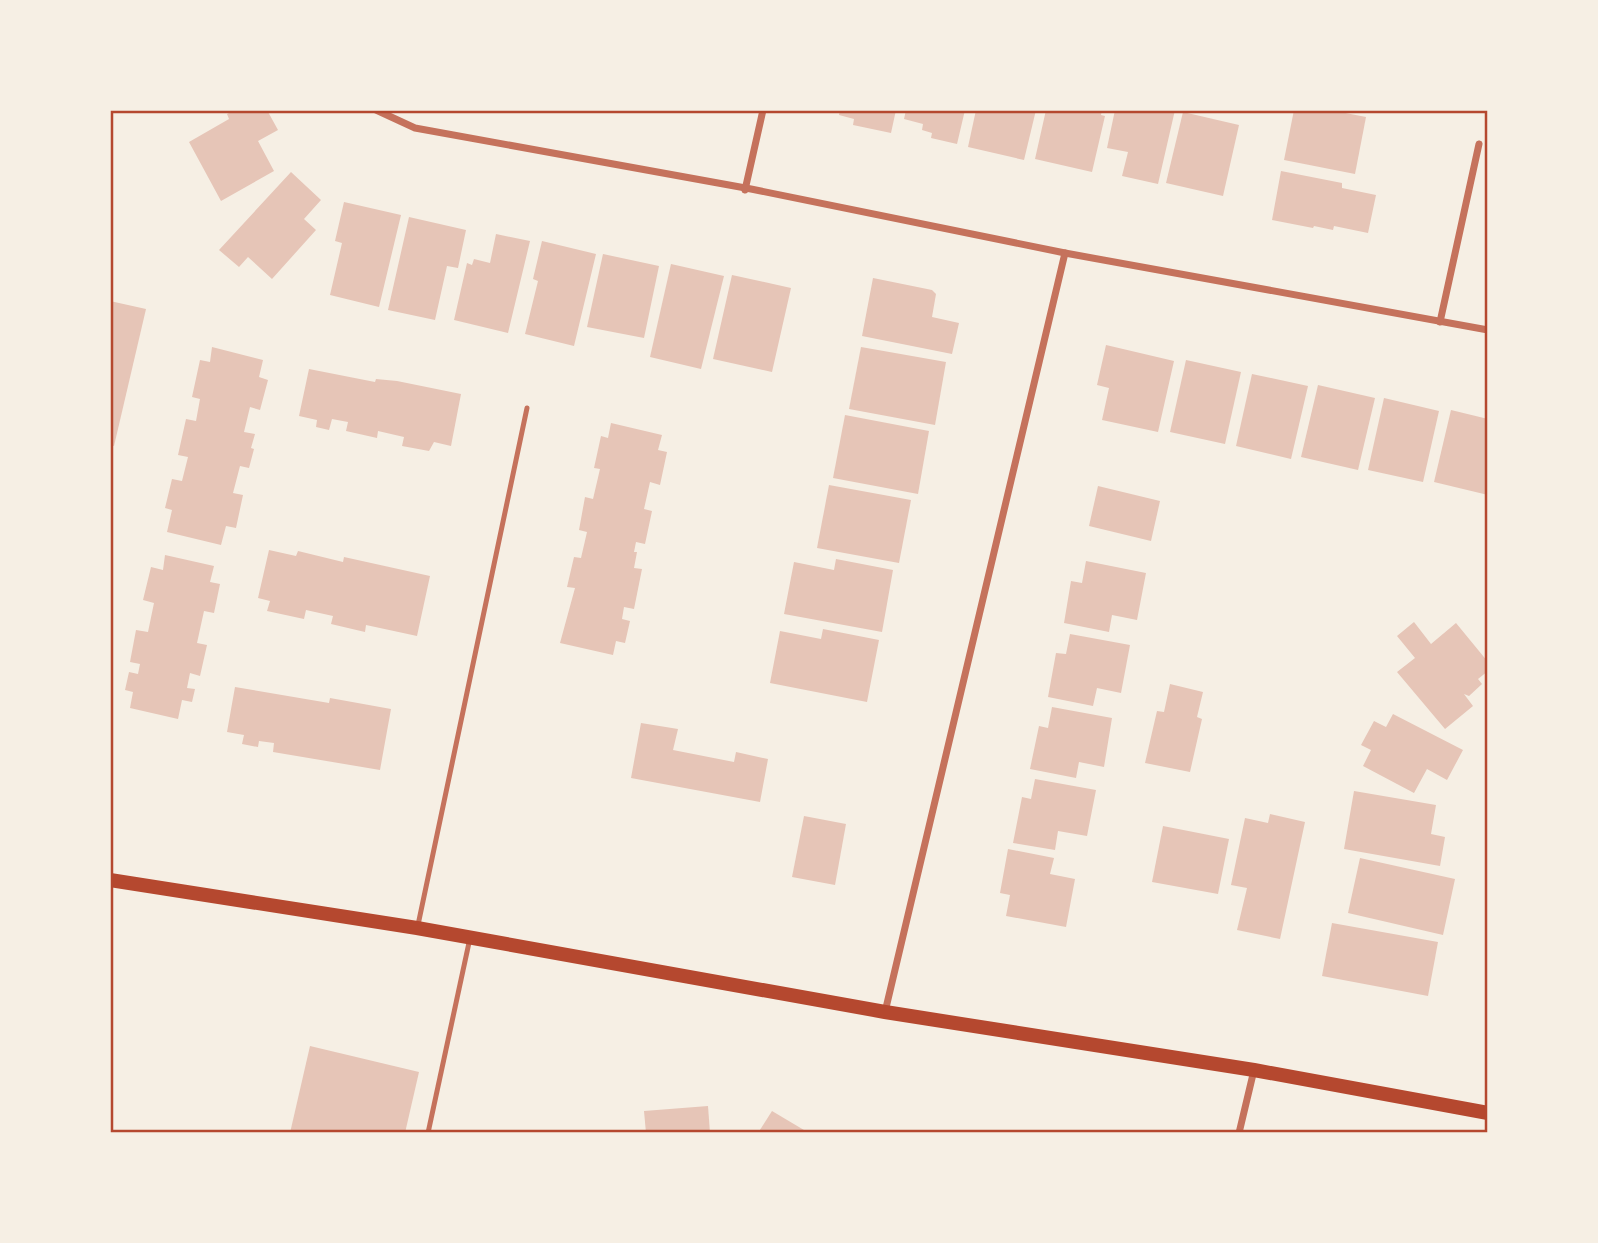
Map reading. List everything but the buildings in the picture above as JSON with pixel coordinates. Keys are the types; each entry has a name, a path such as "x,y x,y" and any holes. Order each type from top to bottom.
{"main road":[{"path":"110,880 417,928 885,1012 1254,1070 1488,1113"}],"street":[{"path":"376,110 415,128 1065,253 1488,330"},
{"path":"745,190 763,110"},
{"path":"1440,322 1479,144"},
{"path":"885,1012 1065,253"},
{"path":"1240,1133 1254,1070"}],"lane":[{"path":"417,928 527,408"},
{"path":"428,1133 470,938"}]}
